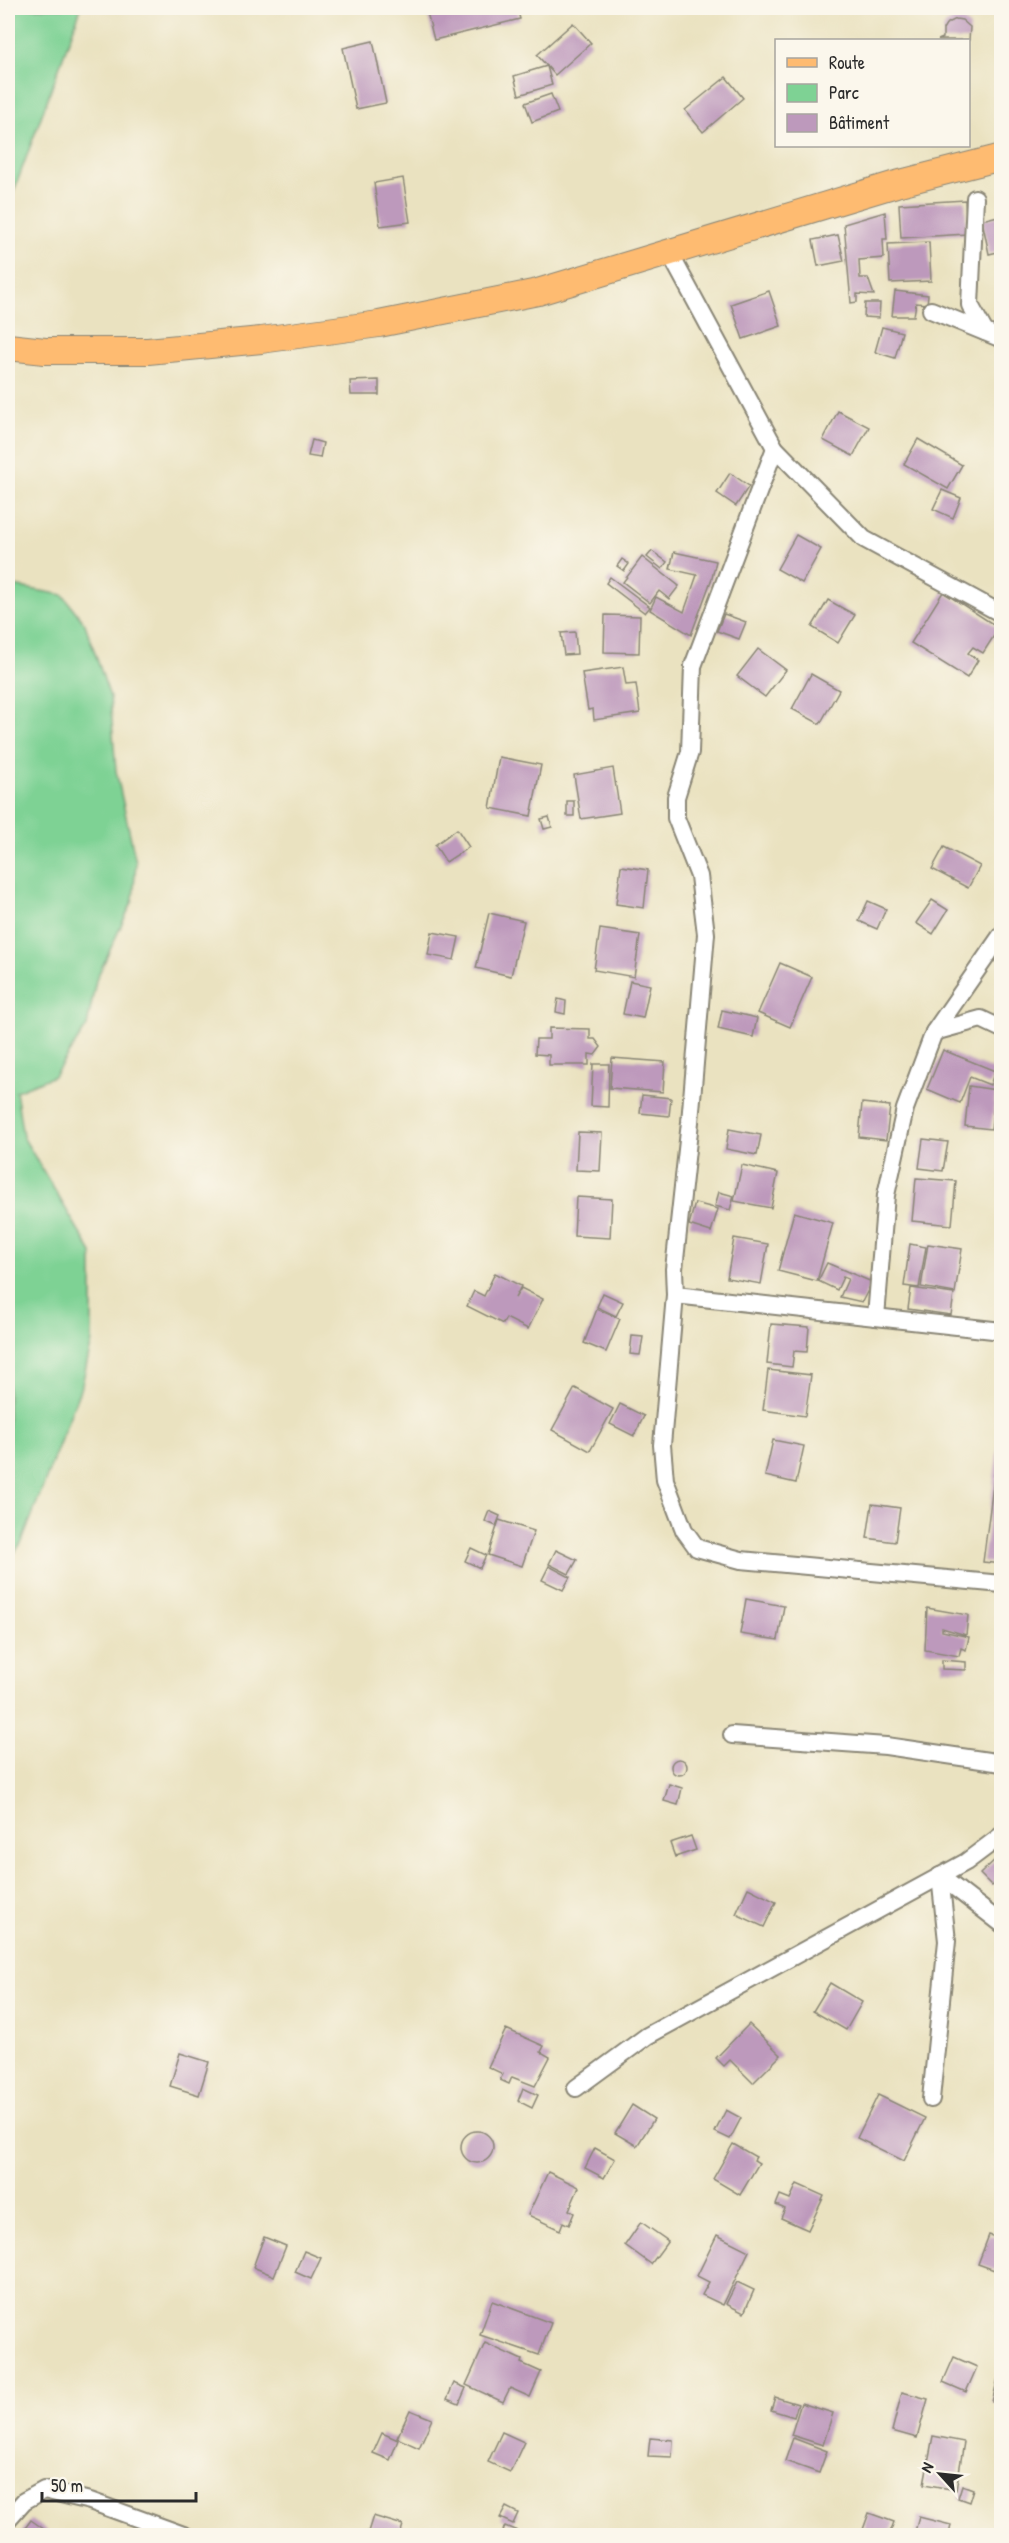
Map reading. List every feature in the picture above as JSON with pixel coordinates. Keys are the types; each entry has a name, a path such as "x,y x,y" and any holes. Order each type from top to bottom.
{"main road":[{"path":"8,347 45,351 148,351 261,340 379,324 538,292 896,184 1002,157"}],"street":[{"path":"975,198 970,305 985,332"},
{"path":"669,252 775,448 864,539 1002,614"},
{"path":"931,310 1002,339"},
{"path":"775,448 693,666 690,752 676,797 676,818 699,876 706,934 690,1122 674,1269 675,1295 662,1444 665,1480 684,1530 697,1548 741,1560 1002,1584"},
{"path":"876,1317 886,1195 905,1109 934,1032 1002,934"},
{"path":"934,1032 981,1018 1002,1029"},
{"path":"675,1295 1002,1331"},
{"path":"732,1735 886,1746 1002,1763"},
{"path":"576,2088 647,2036 966,1862 1002,1835"},
{"path":"940,1876 1002,1924"},
{"path":"931,2100 947,1941 940,1876"},
{"path":"8,2519 24,2500 44,2490 90,2501 186,2535"}],"green space":[{"path":"8,8 81,8 8,207"},
{"path":"8,585 63,595 85,624 110,697 116,771 136,862 133,900 96,980 87,1026 54,1076 16,1091 23,1137 92,1253 92,1341 82,1384 22,1542 8,1562"}],"building":[{"path":"426,8 517,8 520,19 434,40"},
{"path":"956,19 962,20 970,27 969,39 940,39 943,38 943,29 946,24"},
{"path":"573,23 591,43 555,75 537,55"},
{"path":"373,41 386,103 356,109 343,48"},
{"path":"547,66 552,85 519,95 514,76"},
{"path":"726,77 743,98 703,132 685,110"},
{"path":"551,94 558,112 532,122 525,103"},
{"path":"403,178 410,222 380,226 374,183"},
{"path":"965,200 967,234 901,238 899,204"},
{"path":"885,212 887,239 883,239 884,258 859,260 860,278 868,278 874,295 857,294 857,302 851,303 844,224"},
{"path":"1002,215 1002,251 989,254 982,220"},
{"path":"838,235 844,261 818,266 813,240"},
{"path":"929,242 931,281 890,283 888,244"},
{"path":"769,291 781,326 743,339 731,304"},
{"path":"895,291 928,295 927,304 916,303 914,316 892,316"},
{"path":"865,303 880,303 879,318 864,317"},
{"path":"882,327 902,332 895,358 875,352"},
{"path":"379,380 379,395 351,395 350,381"},
{"path":"838,411 869,427 853,456 823,440"},
{"path":"918,439 962,465 948,489 904,464"},
{"path":"312,440 323,443 320,458 308,456"},
{"path":"730,473 749,486 736,506 717,493"},
{"path":"942,490 961,498 953,518 933,509"},
{"path":"796,535 821,549 802,583 777,569"},
{"path":"652,551 667,562 662,569 647,557"},
{"path":"674,552 716,561 691,635 650,610 656,597 684,612 697,575 670,569"},
{"path":"642,557 679,586 669,599 659,591 650,603 623,582"},
{"path":"622,559 629,564 624,571 617,566"},
{"path":"610,577 650,607 645,613 606,583"},
{"path":"943,592 999,628 983,653 973,647 968,653 978,660 967,678 911,643"},
{"path":"828,600 855,615 838,643 812,627"},
{"path":"724,614 746,622 739,639 717,631"},
{"path":"605,615 640,616 639,653 604,652"},
{"path":"575,632 577,654 564,655 561,633"},
{"path":"758,649 786,670 765,697 737,676"},
{"path":"623,667 626,685 636,684 640,713 594,720 593,709 588,710 582,673"},
{"path":"811,674 839,690 820,724 792,709"},
{"path":"499,757 541,765 531,816 490,808"},
{"path":"613,768 620,813 581,819 574,775"},
{"path":"567,801 574,801 574,816 567,816"},
{"path":"549,817 552,827 544,829 541,819"},
{"path":"457,829 469,847 446,862 435,845"},
{"path":"944,847 980,866 968,888 932,869"},
{"path":"621,866 648,870 644,908 616,904"},
{"path":"932,900 948,910 933,934 916,923"},
{"path":"868,901 886,909 877,929 859,921"},
{"path":"489,913 524,921 511,976 476,968"},
{"path":"600,929 640,935 634,977 594,970"},
{"path":"432,932 459,937 454,960 428,955"},
{"path":"780,963 812,977 790,1027 758,1013"},
{"path":"630,981 650,985 643,1018 623,1014"},
{"path":"558,999 566,1001 565,1014 556,1012"},
{"path":"722,1010 757,1018 753,1037 718,1029"},
{"path":"549,1028 590,1029 590,1039 595,1039 601,1047 595,1055 589,1054 589,1065 549,1065 549,1055 535,1054 536,1039 549,1039"},
{"path":"943,1050 995,1071 990,1085 970,1077 960,1103 927,1089"},
{"path":"612,1058 665,1062 663,1092 610,1088"},
{"path":"593,1064 609,1064 608,1107 591,1106"},
{"path":"969,1086 996,1090 991,1129 965,1126"},
{"path":"642,1095 671,1098 669,1116 640,1113"},
{"path":"862,1103 890,1106 886,1140 859,1137"},
{"path":"729,1129 761,1135 757,1155 726,1149"},
{"path":"578,1132 602,1133 600,1171 576,1170"},
{"path":"923,1139 948,1142 943,1171 919,1168"},
{"path":"742,1165 778,1173 771,1208 734,1201"},
{"path":"916,1178 956,1181 952,1225 912,1221"},
{"path":"719,1192 734,1196 730,1210 715,1206"},
{"path":"576,1197 612,1199 610,1238 574,1236"},
{"path":"695,1203 718,1209 711,1232 689,1225"},
{"path":"794,1212 833,1223 817,1281 778,1271"},
{"path":"734,1238 768,1244 761,1284 727,1278"},
{"path":"910,1244 926,1247 919,1288 904,1286"},
{"path":"928,1244 962,1249 955,1293 921,1287"},
{"path":"827,1263 872,1282 862,1302 840,1297 848,1279 843,1277 837,1290 818,1281"},
{"path":"495,1273 521,1286 515,1298 521,1288 543,1299 528,1329 506,1318 503,1324 467,1306 474,1291 484,1296"},
{"path":"911,1288 954,1294 951,1315 908,1309"},
{"path":"603,1293 623,1302 616,1316 597,1307"},
{"path":"597,1309 620,1319 606,1352 584,1343"},
{"path":"771,1324 809,1327 807,1352 794,1351 792,1367 767,1364"},
{"path":"632,1336 643,1337 640,1355 630,1354"},
{"path":"768,1370 811,1375 805,1416 763,1410"},
{"path":"575,1388 613,1409 590,1451 552,1430"},
{"path":"620,1404 644,1416 634,1436 610,1424"},
{"path":"773,1440 804,1446 796,1483 765,1476"},
{"path":"998,1447 1002,1447 1002,1564 983,1562"},
{"path":"872,1504 900,1508 895,1542 867,1538"},
{"path":"489,1511 500,1516 496,1526 485,1521"},
{"path":"499,1520 534,1531 522,1566 488,1555"},
{"path":"471,1548 486,1555 480,1568 465,1561"},
{"path":"556,1550 577,1560 569,1574 549,1564"},
{"path":"549,1566 570,1577 563,1590 542,1580"},
{"path":"746,1599 784,1606 778,1640 740,1634"},
{"path":"927,1608 968,1615 966,1635 942,1628 942,1631 969,1637 966,1650 961,1648 959,1656 925,1650"},
{"path":"942,1660 966,1662 966,1670 942,1669"},
{"path":"679,1759 685,1761 687,1767 685,1773 679,1775 673,1773 671,1767 673,1761"},
{"path":"669,1784 682,1788 678,1805 664,1801"},
{"path":"691,1836 696,1850 675,1857 670,1843"},
{"path":"998,1857 1002,1861 1002,1877 992,1886 980,1874"},
{"path":"748,1888 776,1902 764,1927 736,1914"},
{"path":"830,1983 862,2002 846,2030 813,2011"},
{"path":"749,2024 781,2055 753,2083 730,2060 724,2066 716,2058"},
{"path":"506,2029 544,2046 541,2052 550,2057 535,2086 512,2077 509,2084 500,2080 503,2074 488,2067"},
{"path":"180,2053 209,2062 199,2095 170,2086"},
{"path":"523,2088 538,2095 532,2108 518,2101"},
{"path":"878,2095 925,2118 904,2161 857,2138"},
{"path":"632,2105 654,2119 637,2146 615,2133"},
{"path":"726,2110 741,2118 730,2139 715,2132"},
{"path":"477,2131 488,2136 493,2147 488,2158 477,2163 466,2158 461,2147 466,2136"},
{"path":"733,2144 756,2157 754,2160 759,2163 740,2195 713,2179"},
{"path":"595,2148 615,2159 604,2178 585,2168"},
{"path":"548,2172 579,2187 569,2210 574,2213 569,2225 563,2222 560,2230 528,2215"},
{"path":"797,2184 824,2196 808,2230 781,2218 785,2209 776,2205 780,2195 790,2199"},
{"path":"641,2222 668,2241 651,2264 625,2245"},
{"path":"717,2235 749,2251 723,2305 702,2295 709,2282 697,2276"},
{"path":"989,2235 1002,2239 1002,2281 998,2280 1000,2272 978,2264"},
{"path":"264,2237 286,2246 274,2276 253,2267"},
{"path":"304,2251 321,2258 311,2279 295,2272"},
{"path":"737,2282 754,2290 744,2313 726,2304"},
{"path":"492,2301 551,2323 539,2355 480,2335"},
{"path":"485,2343 522,2360 521,2363 541,2372 530,2397 510,2388 503,2402 466,2385"},
{"path":"954,2357 977,2367 966,2392 943,2382"},
{"path":"1002,2366 1002,2405 992,2402"},
{"path":"454,2383 466,2388 459,2404 447,2399"},
{"path":"902,2392 928,2399 917,2438 892,2431"},
{"path":"775,2397 798,2404 794,2417 771,2410"},
{"path":"801,2403 833,2413 823,2445 791,2435"},
{"path":"410,2410 432,2419 419,2448 397,2438"},
{"path":"502,2432 524,2442 510,2472 488,2462"},
{"path":"382,2433 398,2440 390,2460 373,2453"},
{"path":"933,2436 964,2442 956,2490 924,2484"},
{"path":"650,2438 673,2440 672,2457 648,2456"},
{"path":"793,2438 827,2451 819,2473 785,2461"},
{"path":"962,2485 973,2489 969,2502 958,2498"},
{"path":"506,2507 518,2513 513,2524 500,2518"},
{"path":"869,2513 894,2522 889,2535 861,2535"},
{"path":"373,2516 403,2525 400,2535 367,2535"},
{"path":"919,2517 951,2525 949,2535 914,2535"},
{"path":"31,2520 52,2535 20,2535"},
{"path":"505,2526 527,2535 501,2535"}]}
